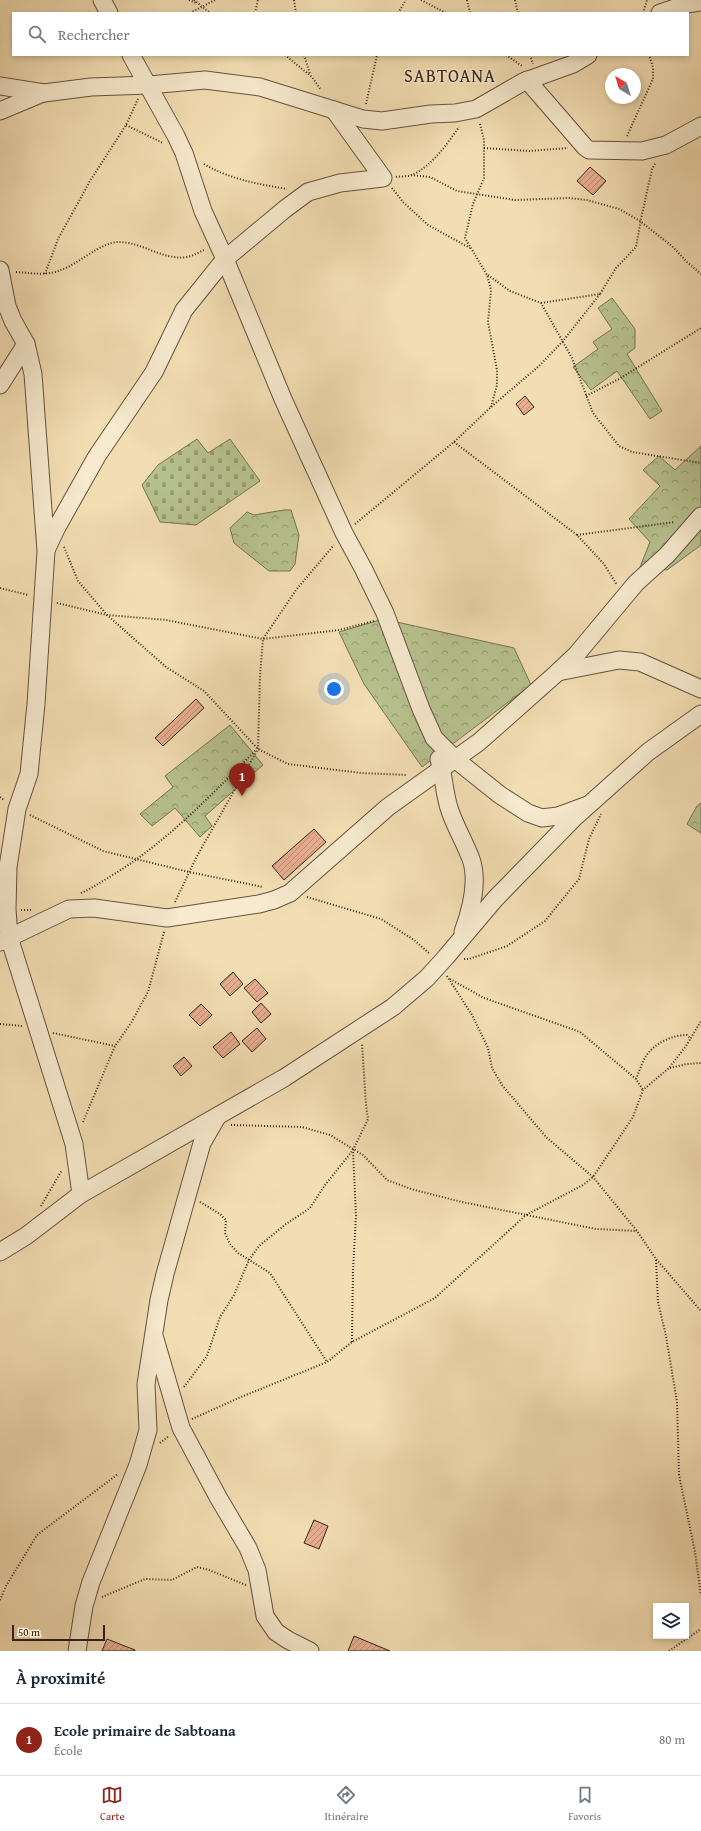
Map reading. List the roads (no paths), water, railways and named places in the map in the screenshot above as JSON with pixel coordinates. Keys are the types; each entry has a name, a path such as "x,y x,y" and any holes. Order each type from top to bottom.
{"street":[{"path":"102,0 108,12"},
{"path":"663,12 687,4 701,2"},
{"path":"132,56 184,153 203,211 222,252 283,399 344,533 385,614 420,709 448,763 449,806 471,860 474,872 471,900 461,938"},
{"path":"0,111 44,93 91,87 147,85 205,80 260,87 363,119 382,121 431,114 455,113 474,109 527,80 573,64 586,56"},
{"path":"527,80 585,147 590,150 642,152 666,145 701,126"},
{"path":"0,86 44,93"},
{"path":"46,551 57,527 97,456 154,372 184,310 222,252 308,192 340,183 383,178 334,110"},
{"path":"0,270 7,306 13,321 26,344 32,374 46,551 29,774 18,808 8,867 3,909 5,939 38,1030 74,1144 81,1194"},
{"path":"0,385 26,344"},
{"path":"5,939 69,909 94,908 167,918 259,904 274,900 290,893 388,807 479,742 558,672 576,655 636,584 667,555 701,516"},
{"path":"558,672 619,660 640,662 701,689"},
{"path":"0,1252 26,1236 81,1194 215,1121 284,1078 392,1007 426,978 443,961 495,899 573,819 595,808 648,752 701,714"},
{"path":"448,763 528,813 542,818 595,808"},
{"path":"77,1651 84,1606 90,1582 140,1456 148,1430 146,1384 153,1331 165,1274 202,1143 215,1121"},
{"path":"153,1331 181,1428 218,1497 248,1548 257,1570 265,1616 276,1632 310,1651"}],"place":[{"name":"Ecole primaire de Sabtoana","path":"242,796"}],"district":[{"name":"SABTOANA","path":"450,75"}]}
